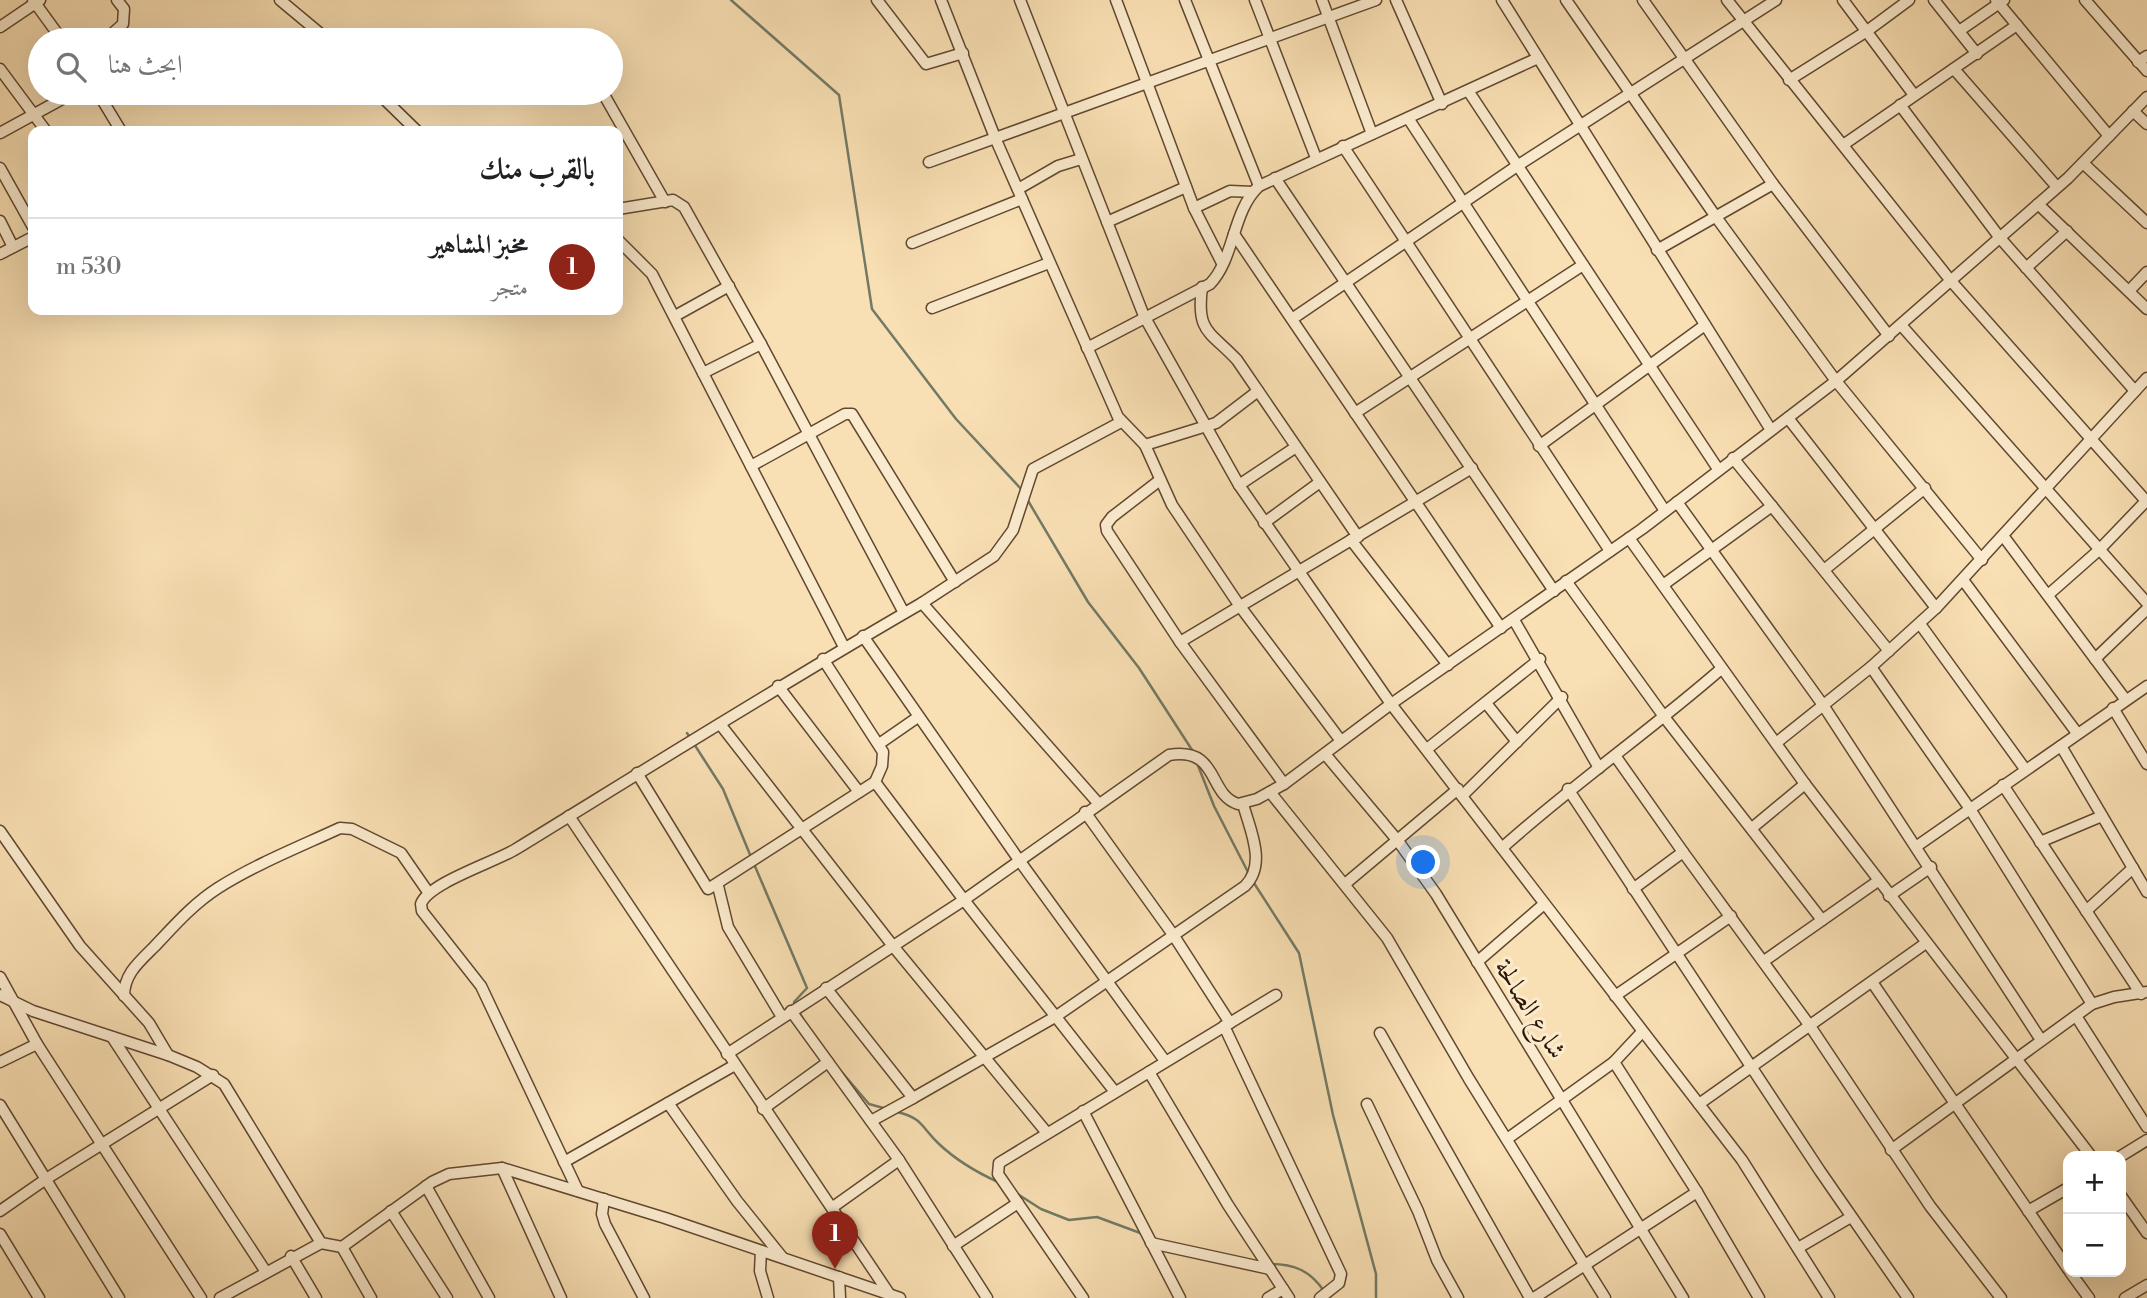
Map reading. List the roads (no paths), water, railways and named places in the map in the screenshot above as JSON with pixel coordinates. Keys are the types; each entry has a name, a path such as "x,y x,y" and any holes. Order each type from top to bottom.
{"street":[{"path":"117,0 124,9 124,24 119,28"},
{"path":"280,0 314,28"},
{"path":"877,0 926,64 963,53"},
{"path":"941,0 996,140 1121,422 1144,445 1172,505 1239,605 1341,741"},
{"path":"1020,0 1144,316 1239,485 1296,572 1391,704 1758,1182 1829,1298"},
{"path":"1116,0 1194,208 1222,263"},
{"path":"1087,348 1216,278 1256,189 1185,0"},
{"path":"1255,0 1316,158"},
{"path":"1322,0 1372,134"},
{"path":"929,162 996,140 1147,82 1376,0"},
{"path":"1396,0 1442,104"},
{"path":"1502,0 1771,430"},
{"path":"1566,0 1716,217 1836,382 1926,488 1982,560"},
{"path":"1643,0 1773,184 1889,336"},
{"path":"1727,0 1951,281 2146,501 2099,550 2048,595"},
{"path":"1292,318 1406,244 1579,125 1685,61 1776,0"},
{"path":"1843,0 1914,95"},
{"path":"1789,80 1867,31 1909,0"},
{"path":"1934,0 1976,54"},
{"path":"2085,0 2143,59 2147,71"},
{"path":"0,27 36,1 54,28"},
{"path":"1959,31 2000,1 2109,136"},
{"path":"1843,145 2017,25"},
{"path":"1194,208 1230,191 1256,189 1316,158 1469,92 1538,58"},
{"path":"0,69 42,126"},
{"path":"1954,69 2057,187"},
{"path":"1469,92 1718,469"},
{"path":"727,1054 964,900 1163,758 1179,753 1189,754 1206,763 1227,798 1233,803 1243,804 1284,784 1391,704 1629,538 1836,382 2057,187 2147,97"},
{"path":"0,134 54,105"},
{"path":"105,105 118,126"},
{"path":"390,105 412,126"},
{"path":"610,105 622,126"},
{"path":"1900,105 2000,238 2135,391"},
{"path":"2133,111 2147,124"},
{"path":"1408,118 1665,511"},
{"path":"623,128 665,202"},
{"path":"1343,146 1610,551"},
{"path":"912,243 1020,194 1058,166 1081,159"},
{"path":"2083,163 2147,223"},
{"path":"0,169 28,218"},
{"path":"1275,178 1554,591"},
{"path":"1657,250 1773,184"},
{"path":"1107,222 1186,187"},
{"path":"623,208 673,200 684,207 761,344 904,613"},
{"path":"2038,204 2147,309"},
{"path":"0,221 13,247"},
{"path":"2026,268 2067,231"},
{"path":"1234,234 1500,628"},
{"path":"0,254 28,240"},
{"path":"623,244 646,264 675,316 844,647"},
{"path":"932,308 1049,263"},
{"path":"1355,413 1583,265"},
{"path":"2129,291 2147,272"},
{"path":"675,316 729,286"},
{"path":"1202,287 1200,309 1205,328 1217,343 1237,360 1320,482 1354,539 1448,665"},
{"path":"1539,446 1705,325"},
{"path":"1901,325 2147,603"},
{"path":"704,373 761,344"},
{"path":"1776,743 1920,624 2004,537 2147,378"},
{"path":"1144,445 1205,428 1227,417 1258,391"},
{"path":"751,466 845,414 855,416 955,582"},
{"path":"1788,418 1936,608"},
{"path":"578,1191 481,986 422,911 421,904 428,892 502,858 778,686 922,603 994,556 1007,539 1033,469 1121,422"},
{"path":"1239,485 1296,447"},
{"path":"1733,458 1889,651"},
{"path":"1180,642 1472,468"},
{"path":"1160,480 1112,517 1106,525 1180,642 1284,784"},
{"path":"1264,523 1320,482"},
{"path":"1824,570 1926,488"},
{"path":"1677,502 1823,705 1931,867 2041,1040"},
{"path":"1662,585 1772,506"},
{"path":"2004,537 2125,699"},
{"path":"1629,538 1805,784 2087,1151"},
{"path":"1963,580 2077,733"},
{"path":"1566,582 1665,718 1822,920"},
{"path":"922,603 1098,803"},
{"path":"2095,659 2147,609"},
{"path":"1514,620 1540,659 1600,768"},
{"path":"1920,624 2025,769"},
{"path":"863,636 1019,860 1165,1061"},
{"path":"637,773 705,887 712,889 718,886 875,782 883,758 879,744 823,659"},
{"path":"1427,749 1540,659"},
{"path":"1871,667 1969,809 2092,1004"},
{"path":"1502,848 1568,789 1616,757 1721,669"},
{"path":"1917,846 2147,685"},
{"path":"778,686 859,792"},
{"path":"1345,884 1460,792 1562,697"},
{"path":"1486,703 1517,741"},
{"path":"2113,708 2147,764"},
{"path":"879,744 918,717"},
{"path":"720,724 893,946 1047,1133"},
{"path":"2061,746 2147,892"},
{"name":"شارع الصالحة","path":"1325,754 1398,841 1436,894 1683,1298"},
{"path":"1616,757 1810,1026 1891,1150 2001,1298"},
{"path":"875,782 1115,1092"},
{"path":"1752,828 1805,784"},
{"path":"1891,1150 2092,1004 2114,996 2144,993 2003,785"},
{"path":"1568,789 1750,1067 1908,1298"},
{"path":"1270,792 1387,938 1605,1298"},
{"path":"871,1121 985,1059 1055,1017 1245,886 1254,876 1257,860 1243,804"},
{"path":"1085,812 1174,936 1227,1025 1341,1274 1339,1283 1320,1298"},
{"path":"569,816 763,1109 895,1296"},
{"path":"2040,842 2102,816"},
{"path":"124,996 125,980 134,967 191,909 217,889 254,867 340,828 352,829 401,853 428,892"},
{"path":"0,831 80,946 149,1023 168,1055"},
{"path":"1633,889 1683,852"},
{"path":"1889,896 1931,867"},
{"path":"2086,911 2133,869"},
{"path":"1764,961 1878,881"},
{"path":"718,886 728,927 786,1014 828,1062 899,1160 987,1298"},
{"path":"1476,962 1544,904"},
{"path":"1615,996 1731,916"},
{"path":"1699,1104 1926,943"},
{"path":"0,977 37,1044 201,1298"},
{"path":"1872,982 2063,1261"},
{"path":"826,988 913,1098"},
{"path":"0,995 33,1011 168,1055 213,1075 229,1090 321,1242"},
{"path":"1083,1298 1018,1203 997,1168 999,1163 1276,995"},
{"path":"2076,1016 2147,1127"},
{"path":"1507,1139 1614,1062 1642,1031"},
{"path":"1380,1034 1532,1298 1586,1267 1698,1192"},
{"path":"112,1037 266,1272"},
{"path":"0,1062 37,1044"},
{"path":"763,1109 828,1062"},
{"path":"1614,1062 1698,1192 1759,1298"},
{"path":"564,1162 735,1065"},
{"path":"1149,1072 1286,1293 1268,1298"},
{"path":"0,1211 46,1179 213,1075"},
{"path":"668,1103 737,1201 783,1258"},
{"path":"1367,1104 1418,1211 1437,1260 1458,1298"},
{"path":"0,1105 120,1298"},
{"path":"1083,1111 1180,1298"},
{"path":"2126,1153 2147,1140"},
{"path":"833,1208 899,1160"},
{"path":"342,1247 426,1186 449,1174 502,1168 604,1199 895,1296"},
{"path":"502,1168 561,1298"},
{"path":"426,1186 489,1298"},
{"path":"2028,1211 2063,1191"},
{"path":"604,1199 602,1214 605,1224 644,1298"},
{"path":"953,1246 1018,1203"},
{"path":"2126,1203 2147,1233"},
{"path":"391,1211 447,1298"},
{"path":"1798,1248 1851,1217"},
{"path":"0,1234 39,1298"},
{"path":"220,1298 291,1256 321,1242 342,1247 371,1298"},
{"path":"1151,1243 1270,1269"},
{"path":"761,1251 760,1271 766,1297"},
{"path":"291,1256 316,1298"},
{"path":"839,1277 840,1298"},
{"path":"2074,1277 2088,1298"},
{"path":"2125,1298 2147,1285"}],"waterway":[{"path":"731,0 839,95 872,309 956,419 1022,490"},
{"path":"1027,499 1088,602 1139,668 1194,753"},
{"path":"687,733 723,789 751,857"},
{"path":"1197,763 1214,806 1249,874"},
{"path":"754,864 807,988 795,1004"},
{"path":"1252,880 1299,953 1333,1115 1376,1274 1376,1298"},
{"path":"798,1010 807,1026"},
{"path":"840,1070 869,1104 887,1109"},
{"path":"897,1112 917,1120 953,1156 998,1182"},
{"path":"1016,1193 1041,1209 1069,1220 1097,1217 1143,1234"},
{"path":"1271,1264 1287,1265 1301,1270 1313,1278 1324,1291"}],"place":[{"name":"مخبز المشاهير","path":"835,1269"}]}
